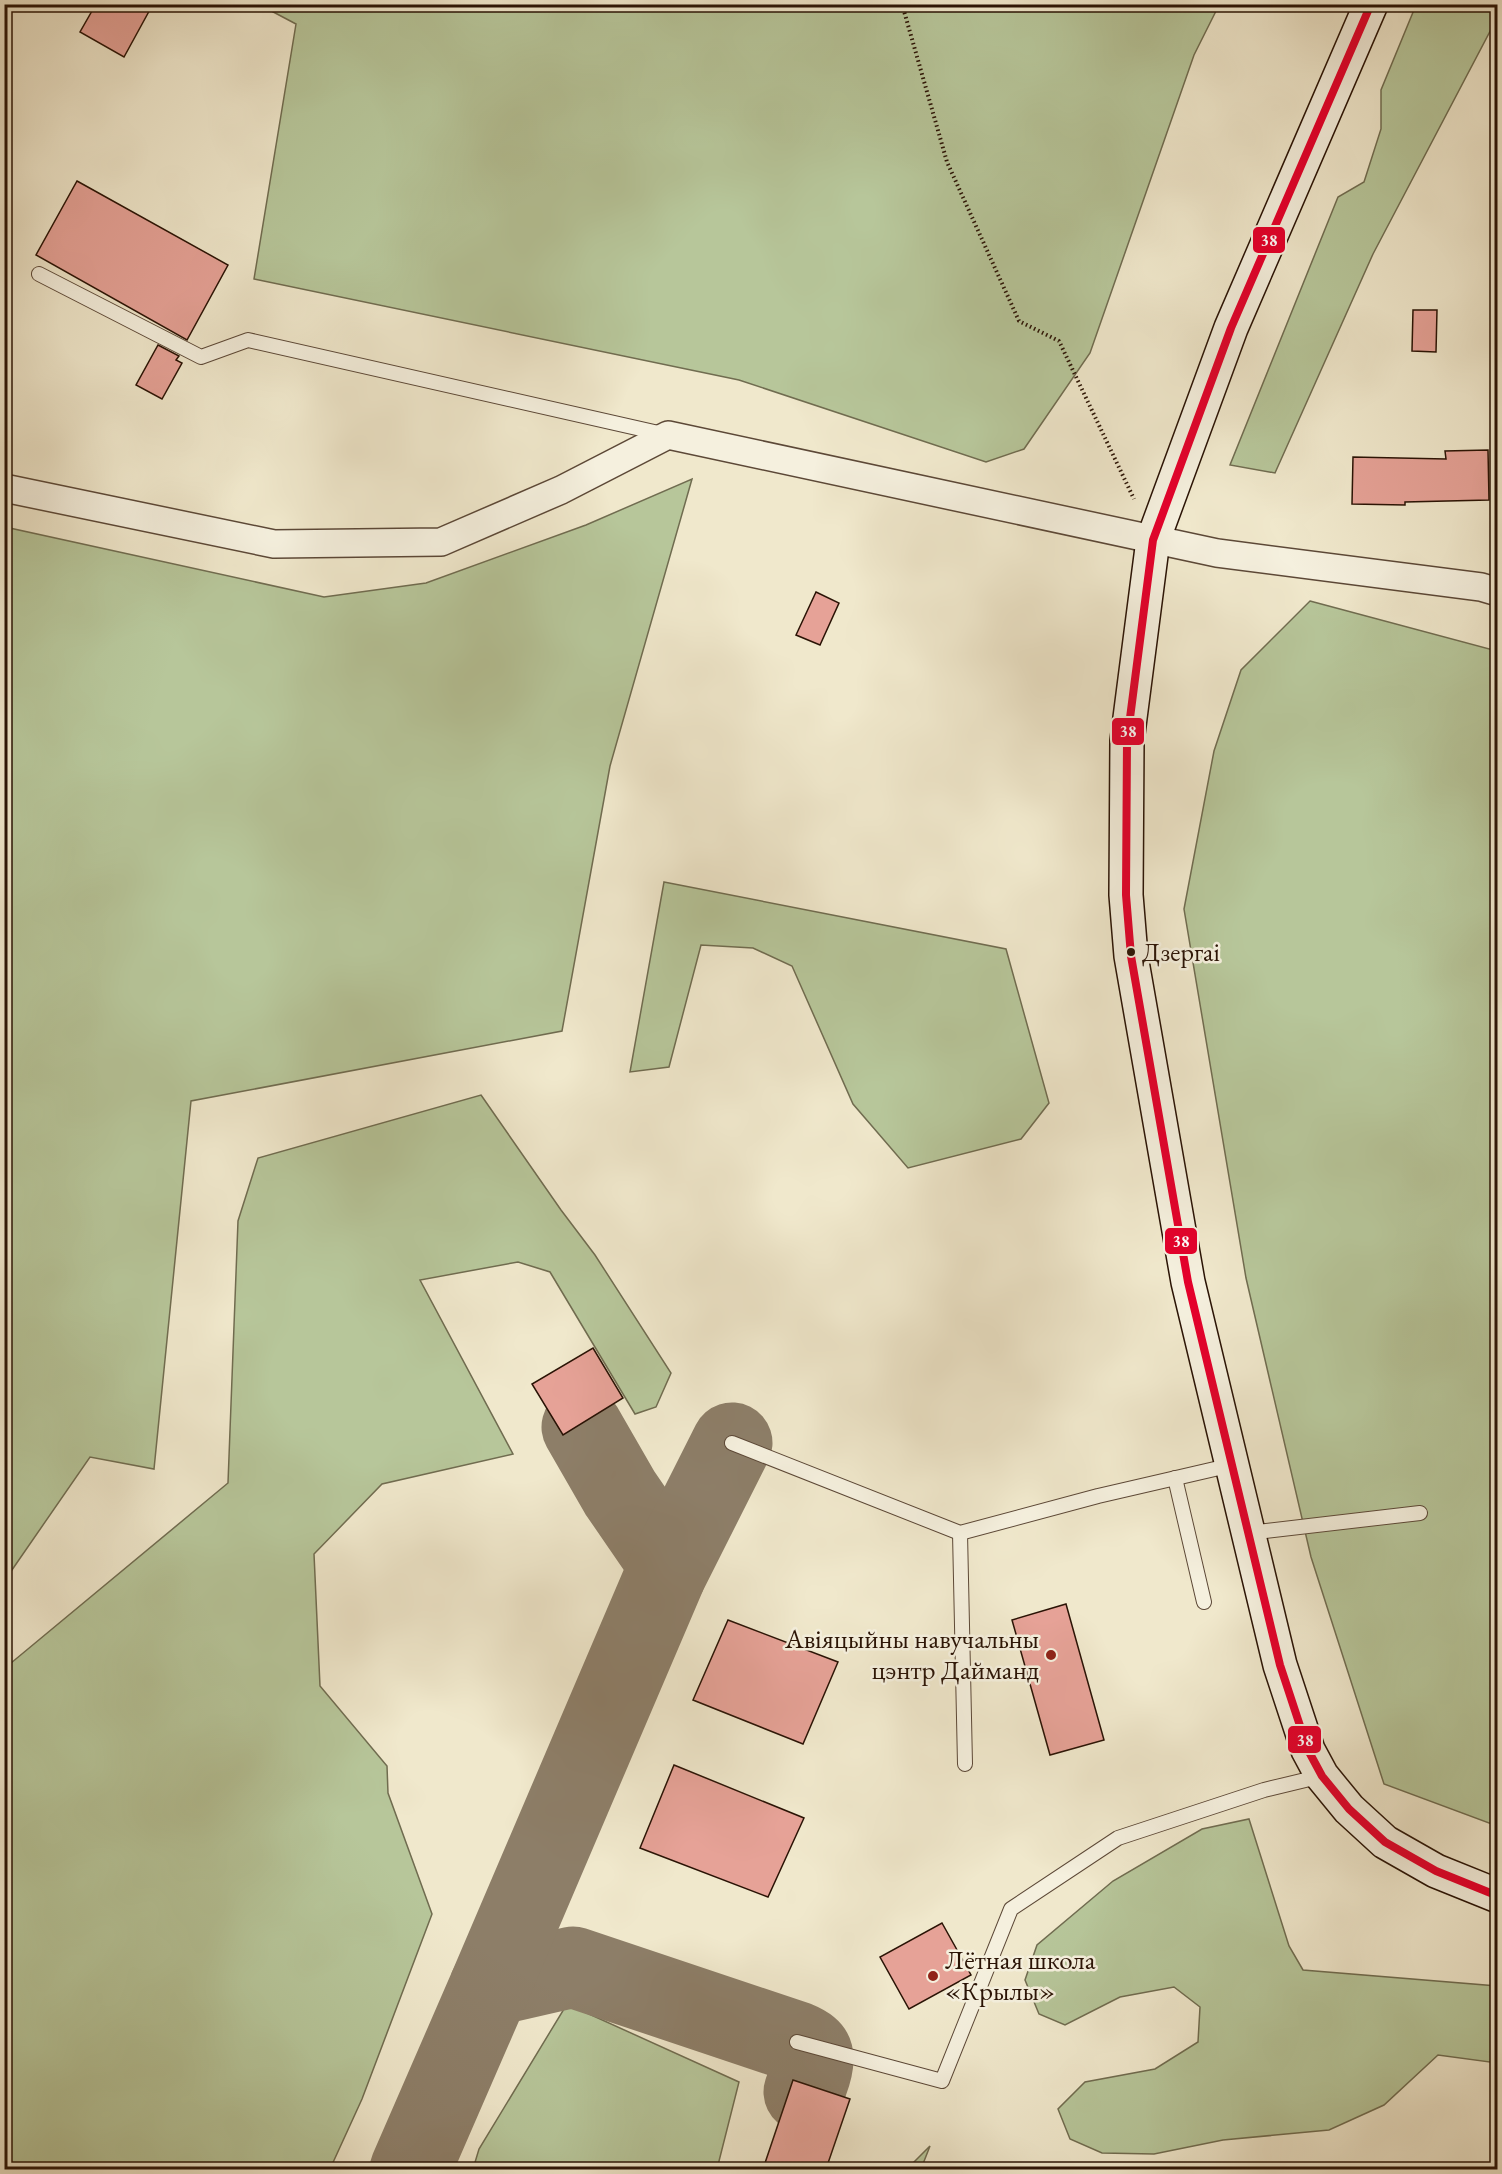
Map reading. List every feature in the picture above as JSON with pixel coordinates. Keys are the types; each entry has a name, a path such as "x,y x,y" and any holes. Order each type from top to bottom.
{"street":[{"path":"1371,4 1231,328 1153,540 1127,741 1126,895 1131,956 1188,1282 1280,1665 1308,1750 1322,1776 1349,1809 1385,1842 1436,1871 1497,1896"},
{"path":"4,488 274,544 441,542 561,490 668,435 1217,553 1481,587 1497,592"}],"lane":[{"path":"39,274 201,357 248,340 668,435"},
{"path":"732,1443 960,1533 1232,1465"},
{"path":"1176,1478 1204,1602"},
{"path":"1249,1533 1420,1513"},
{"path":"960,1533 965,1764"},
{"path":"797,2042 942,2081 1011,1909 1119,1838 1264,1790 1322,1776"}],"path":[{"path":"902,4 947,162 1019,321 1059,341 1153,540"}],"green space":[{"path":"260,5 1219,5 1194,55 1090,353 1024,449 986,462 739,380 254,279 296,24"},
{"path":"1416,5 1497,5 1497,18 1373,254 1275,473 1230,465 1338,197 1364,182 1381,129 1381,90"},
{"path":"692,479 610,766 562,1031 191,1101 154,1469 90,1457 5,1580 5,527 324,597 426,583 586,525"},
{"path":"1310,601 1497,651 1497,1826 1384,1784 1311,1557 1246,1278 1184,909 1214,751 1241,670"},
{"path":"664,882 1006,949 1049,1103 1021,1139 908,1168 853,1104 792,966 753,948 701,945 669,1067 630,1072"},
{"path":"481,1095 595,1255 671,1373 656,1407 635,1414 550,1272 518,1262 420,1280 513,1454 382,1484 314,1554 320,1686 387,1766 388,1793 432,1914 362,2099 330,2169 5,2169 5,1668 228,1483 238,1221 258,1158"},
{"path":"1249,1819 1289,1946 1303,1970 1497,1986 1497,2063 1438,2055 1384,2105 1329,2130 1223,2140 1154,2154 1102,2153 1070,2139 1058,2109 1085,2082 1155,2069 1198,2042 1200,2007 1174,1987 1120,1997 1065,2025 1039,2014 1025,1980 1037,1945 1113,1881 1202,1829"},
{"path":"567,2004 739,2082 717,2169 473,2169 479,2149"},
{"path":"930,2146 921,2169 907,2169"}],"building":[{"path":"96,4 153,4 124,57 80,32"},
{"path":"77,181 228,265 187,340 36,255"},
{"path":"1413,310 1437,310 1436,352 1412,351"},
{"path":"158,345 179,356 176,360 182,363 162,399 136,385"},
{"path":"1488,450 1489,500 1405,502 1405,505 1352,504 1353,457 1446,459 1445,451"},
{"path":"816,592 839,603 820,645 796,635"},
{"path":"593,1348 623,1398 563,1435 532,1384"},
{"name":"Авіяцыйны навучальны цэнтр Дайманд","path":"1066,1604 1104,1740 1050,1755 1012,1620"},
{"path":"728,1620 838,1662 803,1744 693,1700"},
{"path":"674,1765 804,1818 768,1897 640,1848"},
{"path":"942,1923 971,1975 909,2009 880,1957"},
{"path":"793,2080 850,2099 826,2169 763,2169"}],"taxiway":[{"path":"582,1427 620,1493 664,1557 666,1574"},
{"path":"410,2170 666,1574 732,1443"},
{"path":"490,1986 573,1967 797,2042 805,2046 813,2057 812,2070 804,2092"}],"transit line":[{"name":"38","path":"1371,4 1231,328 1153,540 1127,741 1126,895 1131,956 1188,1282 1280,1665 1308,1750 1322,1776 1349,1809 1385,1842 1436,1871 1498,1896"}],"place":[{"name":"Дзергаі","path":"1131,952"},
{"name":"Авіяцыйны навучальны цэнтр Дайманд","path":"1051,1655"},
{"name":"Лётная школа «Крылы»","path":"933,1976"}]}
